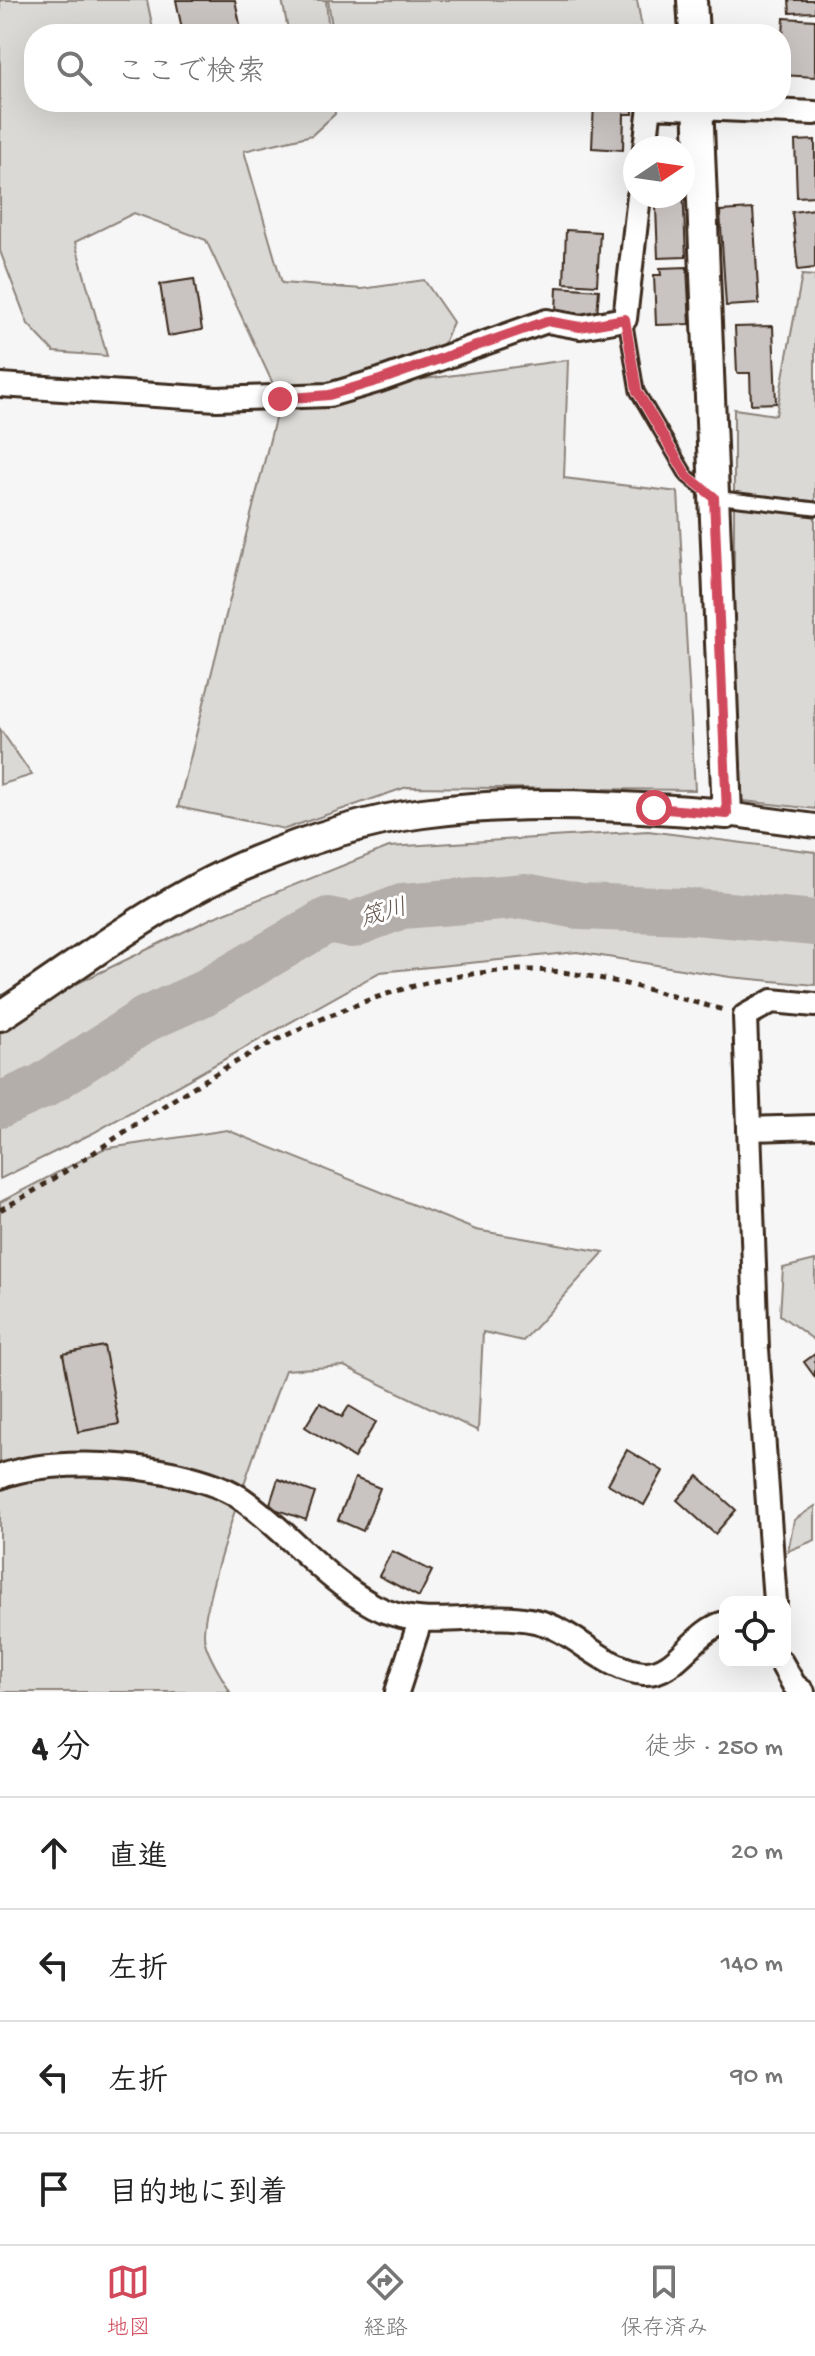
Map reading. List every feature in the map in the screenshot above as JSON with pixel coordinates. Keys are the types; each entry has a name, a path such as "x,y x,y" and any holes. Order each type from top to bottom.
{"street":[{"path":"692,0 693,24"},
{"path":"791,111 815,113"},
{"path":"646,136 649,112"},
{"path":"698,112 727,814"},
{"path":"0,385 217,399 329,395 547,321 580,327 625,319 638,208"},
{"path":"0,1016 185,896 242,867 316,838 376,822 440,812 591,806 727,814 815,826"},
{"path":"775,1596 757,1349 745,1016 772,1001 815,1005"},
{"path":"749,1129 815,1127"},
{"path":"0,1477 33,1465 58,1462 191,1475 242,1499 321,1571 373,1605 402,1619 533,1620 626,1669 646,1673 663,1669 702,1635 719,1626"},
{"path":"397,1692 420,1621"},
{"path":"781,1668 785,1692"},
{"path":"784,1668 794,1685 803,1692"}],"lane":[{"path":"625,319 637,391 687,476 714,497 815,509"}],"path":[{"path":"0,1210 90,1157 197,1085 266,1045 383,996 454,977 517,970 574,974 745,1016"}],"shaded area":[{"path":"0,0 147,0 152,24 24,24 24,112 335,112 312,135 244,151 282,283 362,289 424,280 453,322 437,360 349,389 568,360 564,478 678,492 695,790 407,787 285,829 178,807 280,399 206,240 134,213 75,242 107,356 54,352 28,324 0,251"},
{"path":"282,0 326,0 328,24 287,24"},
{"path":"328,0 637,0 641,24 332,24"},
{"path":"802,275 815,276 815,809 734,800 734,409 776,415"},
{"path":"0,729 32,775 0,785"},
{"path":"648,831 815,852 815,985 730,977 577,952 380,972 93,1133 0,1179 0,1021 212,918 389,847"},
{"path":"227,1130 476,1230 604,1252 523,1341 483,1332 478,1431 344,1366 285,1370 235,1510 205,1622 207,1648 230,1692 0,1692 0,1202 103,1149"},
{"path":"815,1260 814,1340 780,1315 783,1268"},
{"path":"815,1506 815,1540 788,1551 794,1520"}],"building":[{"path":"176,0 235,0 240,24 181,24"},
{"path":"789,0 815,0 815,12 790,13"},
{"path":"784,18 815,20 815,77 791,76 791,24 784,24"},
{"path":"594,112 633,112 624,114 623,150 592,148"},
{"path":"815,140 815,196 797,197 795,141"},
{"path":"656,208 684,208 686,257 658,258"},
{"path":"753,209 759,304 726,306 720,211"},
{"path":"815,209 815,268 798,270 792,212"},
{"path":"566,230 600,232 597,285 564,283"},
{"path":"687,267 690,324 656,325 654,275 661,275 660,268"},
{"path":"194,279 202,330 168,336 160,284"},
{"path":"557,287 599,290 597,315 556,312"},
{"path":"773,326 776,403 751,404 750,373 737,373 735,327"},
{"path":"104,1346 119,1424 78,1432 63,1354"},
{"path":"815,1354 815,1377 804,1362"},
{"path":"320,1403 342,1417 349,1406 376,1422 354,1458 305,1427"},
{"path":"627,1450 663,1471 644,1505 608,1484"},
{"path":"698,1476 736,1510 715,1534 677,1500"},
{"path":"355,1478 380,1488 363,1531 338,1520"},
{"path":"278,1479 315,1493 306,1520 269,1507"},
{"path":"392,1551 432,1571 419,1597 379,1576"}],"waterway":[{"name":"筬川","path":"0,1105 43,1086 146,1019 202,994 328,920 352,925 402,906 526,896 581,907 684,911 815,923"}],"route":[{"path":"280,399 329,395 547,321 580,327 625,319 637,391 687,476 714,497 727,814 654,808"}]}
